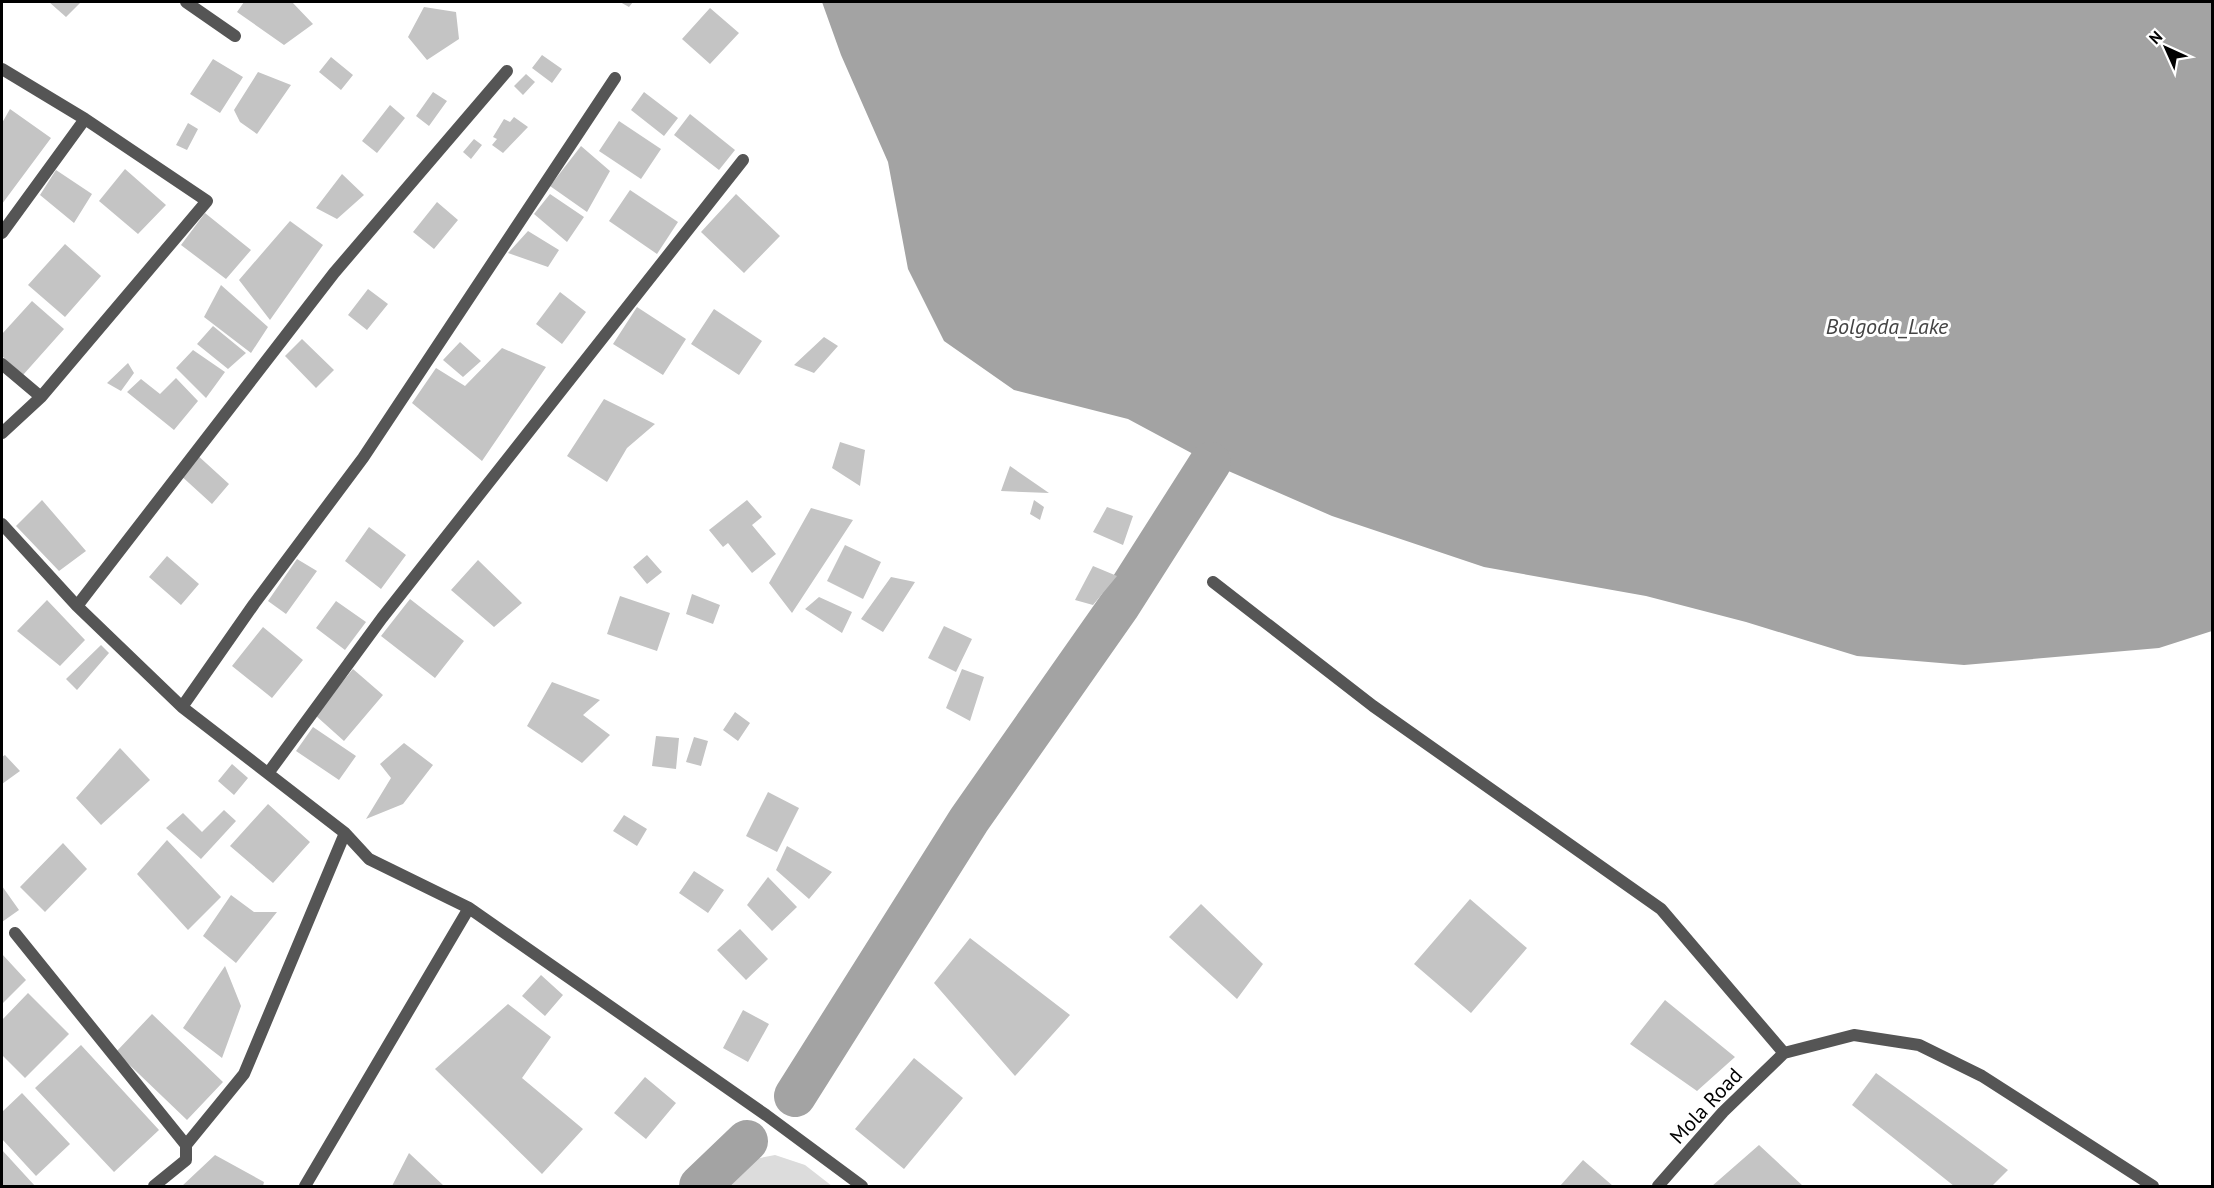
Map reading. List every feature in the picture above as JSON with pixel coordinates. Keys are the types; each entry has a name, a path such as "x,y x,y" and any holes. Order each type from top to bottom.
{"street":[{"path":"186,2 235,36"},
{"path":"2,69 85,119 207,201 41,397 2,433"},
{"path":"77,606 334,273 507,71"},
{"path":"182,707 363,458 615,78"},
{"path":"2,233 85,119"},
{"path":"269,772 382,618 743,160"},
{"path":"2,364 41,397"},
{"path":"2,524 77,606 182,707 345,833 369,859 469,908 766,1114 862,1186"},
{"path":"1213,582 1373,706 1661,909 1784,1053 1854,1035 1919,1045 1982,1076 2153,1186"},
{"path":"186,1145 244,1074 345,833"},
{"path":"305,1186 469,908"},
{"path":"15,933 186,1145 186,1160 154,1186"},
{"name":"Mola Road","path":"1658,1186 1723,1112 1784,1053"}],"shaded area":[{"path":"775,1155 805,1165 832,1186 711,1186 750,1160"}],"water":[{"name":"Bolgoda_Lake","path":"822,2 2212,2 2212,631 2159,648 1964,665 1857,656 1746,622 1646,596 1484,567 1332,516 1210,463 1128,419 1014,390 944,341 908,269 888,162 841,55"}],"building":[{"path":"49,2 81,2 66,17"},
{"path":"244,2 292,2 313,24 284,45 237,12"},
{"path":"620,2 633,2 629,7"},
{"path":"424,7 456,12 459,39 427,60 408,37"},
{"path":"710,8 739,33 710,64 682,39"},
{"path":"542,55 562,69 552,83 532,68"},
{"path":"331,57 353,75 341,90 319,72"},
{"path":"213,59 243,77 220,113 190,94"},
{"path":"258,72 291,85 257,134 240,122 234,110"},
{"path":"526,74 535,82 523,95 514,86"},
{"path":"433,92 447,101 429,126 416,116"},
{"path":"644,92 678,118 664,136 631,110"},
{"path":"390,105 405,118 377,153 362,141"},
{"path":"10,109 51,138 2,204 2,123"},
{"path":"690,114 735,150 719,170 674,135"},
{"path":"514,117 528,127 503,153 492,145 497,139 493,137 504,119 510,122"},
{"path":"619,121 661,149 641,179 599,151"},
{"path":"188,123 198,129 187,150 176,145"},
{"path":"474,139 482,145 471,159 463,152"},
{"path":"581,146 610,171 587,212 550,186"},
{"path":"125,169 166,205 138,234 99,201"},
{"path":"56,170 92,194 74,223 40,195"},
{"path":"342,174 364,195 337,219 316,208"},
{"path":"630,190 678,222 657,254 609,221"},
{"path":"550,194 584,217 567,242 534,214"},
{"path":"736,194 780,236 744,273 701,232"},
{"path":"437,202 458,220 434,249 413,232"},
{"path":"205,213 251,250 226,279 181,245"},
{"path":"290,221 323,245 270,320 239,280"},
{"path":"528,231 559,250 548,267 508,253"},
{"path":"65,244 101,276 65,317 28,285"},
{"path":"221,285 268,327 251,353 204,317"},
{"path":"368,289 388,304 367,330 348,315"},
{"path":"560,292 586,312 562,344 536,324"},
{"path":"32,301 64,329 23,375 2,356 2,334"},
{"path":"637,307 686,339 663,375 613,344"},
{"path":"714,309 762,341 739,375 691,344"},
{"path":"213,326 246,353 228,369 197,344"},
{"path":"824,337 838,346 814,373 794,365"},
{"path":"302,339 334,370 316,388 285,356"},
{"path":"460,342 481,361 463,377 443,360"},
{"path":"502,348 546,367 482,461 412,403 436,368 465,386"},
{"path":"193,350 225,372 206,398 176,368"},
{"path":"128,363 134,373 121,391 107,383"},
{"path":"176,378 198,401 174,430 127,392 141,379 160,394"},
{"path":"604,399 655,424 627,448 607,482 567,456"},
{"path":"840,442 865,450 860,486 832,468"},
{"path":"195,453 229,484 212,504 178,473"},
{"path":"1010,466 1049,493 1001,491"},
{"path":"42,500 86,551 59,571 16,526"},
{"path":"747,500 762,517 752,525 776,554 752,573 728,543 723,547 709,530"},
{"path":"1034,500 1044,507 1040,520 1030,514"},
{"path":"1107,507 1133,516 1123,545 1093,532"},
{"path":"811,508 853,520 792,613 769,583"},
{"path":"369,527 406,555 381,589 345,561"},
{"path":"845,545 881,562 863,599 827,581"},
{"path":"647,555 662,572 647,584 633,567"},
{"path":"167,556 199,584 181,605 149,577"},
{"path":"297,559 317,571 286,614 268,601"},
{"path":"478,560 522,603 494,627 451,590"},
{"path":"1093,566 1117,576 1093,605 1075,600"},
{"path":"891,577 915,582 883,632 861,619"},
{"path":"692,594 720,605 713,624 686,614"},
{"path":"620,596 670,613 657,651 607,634"},
{"path":"819,597 852,612 842,633 805,609"},
{"path":"410,599 464,641 435,678 381,636"},
{"path":"47,600 85,640 60,666 17,631"},
{"path":"336,601 366,622 345,650 316,628"},
{"path":"944,626 972,639 956,672 928,658"},
{"path":"263,627 303,660 272,698 232,666"},
{"path":"101,645 109,653 77,690 66,679"},
{"path":"353,669 383,695 344,741 315,715"},
{"path":"962,669 984,677 970,721 946,708"},
{"path":"552,682 600,700 583,715 610,735 582,763 527,726"},
{"path":"735,712 750,723 738,741 723,730"},
{"path":"313,727 356,756 339,780 296,751"},
{"path":"656,736 679,738 676,769 652,766"},
{"path":"694,737 708,741 701,766 686,762"},
{"path":"404,743 433,765 403,804 366,819 391,778 380,764"},
{"path":"120,748 150,780 101,825 76,798"},
{"path":"5,755 20,771 2,784 2,757"},
{"path":"232,764 248,778 234,795 218,781"},
{"path":"768,792 799,808 777,852 746,836"},
{"path":"268,804 310,842 273,883 230,846"},
{"path":"224,810 236,821 201,859 166,828 183,813 202,832"},
{"path":"624,815 647,829 637,846 613,831"},
{"path":"167,840 221,897 188,930 137,874"},
{"path":"63,843 87,869 45,912 20,887"},
{"path":"787,846 832,872 809,899 776,870"},
{"path":"694,871 724,890 708,913 679,893"},
{"path":"768,877 797,907 772,931 747,905"},
{"path":"2,886 19,910 2,922"},
{"path":"231,895 254,912 277,912 236,963 203,936"},
{"path":"1470,899 1527,948 1471,1013 1414,964"},
{"path":"1201,904 1263,964 1237,999 1169,937"},
{"path":"740,929 768,959 746,980 717,950"},
{"path":"970,938 1070,1015 1015,1076 934,983"},
{"path":"2,954 26,980 2,1004"},
{"path":"225,966 241,1006 222,1058 183,1028"},
{"path":"541,975 563,995 545,1016 522,996"},
{"path":"28,993 69,1034 25,1078 2,1055 2,1020"},
{"path":"1665,1000 1735,1057 1697,1091 1630,1044"},
{"path":"508,1004 551,1037 522,1078 583,1129 542,1174 435,1069"},
{"path":"743,1010 769,1024 748,1062 723,1048"},
{"path":"152,1014 223,1082 187,1120 116,1052"},
{"path":"81,1045 159,1130 114,1172 35,1088"},
{"path":"914,1058 963,1098 904,1169 855,1129"},
{"path":"1876,1073 2008,1170 1992,1186 1954,1186 1852,1105"},
{"path":"645,1077 676,1103 646,1139 614,1113"},
{"path":"22,1093 70,1144 36,1176 2,1139 2,1112"},
{"path":"1759,1145 1803,1186 1712,1186"},
{"path":"2,1150 35,1186 2,1186"},
{"path":"409,1153 444,1186 392,1186"},
{"path":"215,1155 264,1182 263,1186 182,1186"},
{"path":"1583,1160 1613,1186 1560,1186"}],"waterway":[{"path":"795,1096 969,820 1119,606 1210,463"},
{"path":"700,1186 747,1141"}]}
